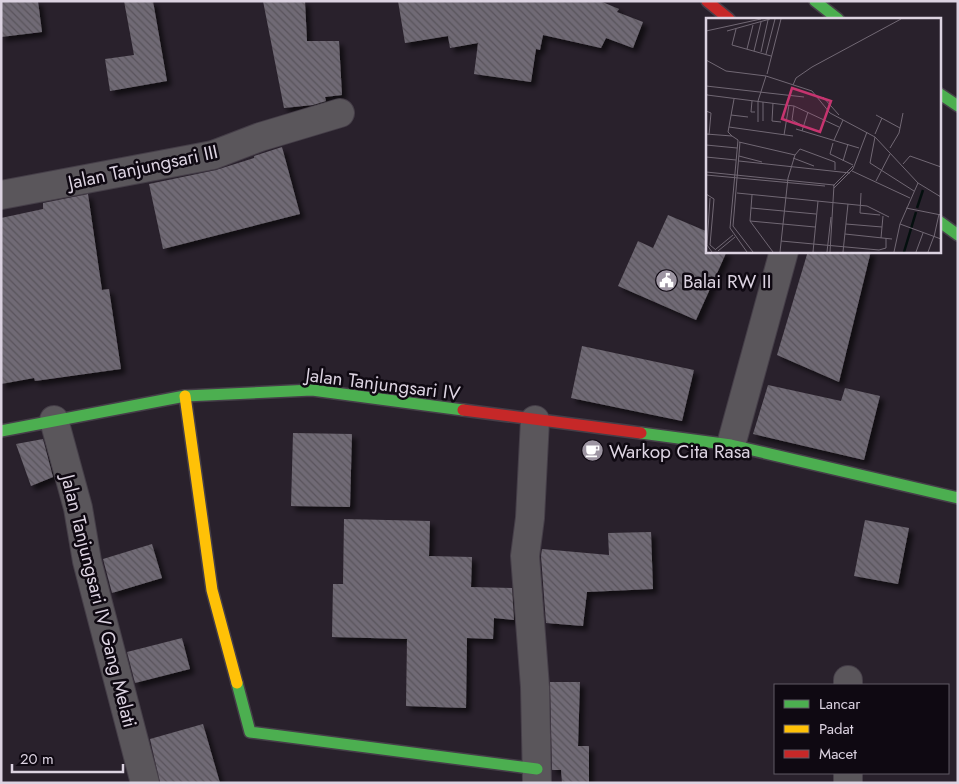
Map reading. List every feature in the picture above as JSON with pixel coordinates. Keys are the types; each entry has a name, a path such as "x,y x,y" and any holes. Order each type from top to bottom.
{"street":[{"path":"708,1 728,18"},
{"path":"815,1 837,18"},
{"path":"942,95 958,106"},
{"name":"Jalan Tanjungsari III","path":"1,195 213,155 260,137 340,113"},
{"path":"942,223 958,235"},
{"path":"732,445 784,252"},
{"name":"Jalan Tanjungsari IV","path":"1,431 185,396 312,390 732,445 958,498"},
{"path":"185,396 212,590 250,732 537,776 534,687 525,556 530,518 535,420"},
{"name":"Jalan Tanjungsari IV Gang Melati","path":"54,420 78,508 87,561 145,783"}],"building":[{"path":"1,1 38,1 42,32 1,37"},
{"path":"124,1 153,1 167,81 110,91 105,59 134,55"},
{"path":"263,1 305,1 307,41 339,41 342,95 325,97 326,101 313,105 284,108"},
{"path":"398,1 600,1 619,9 617,12 643,22 633,48 606,38 601,48 543,35 540,50 536,49 531,82 474,74 478,43 450,48 448,36 405,43"},
{"path":"282,147 300,214 163,249 149,184 216,170"},
{"path":"88,194 102,290 109,289 121,369 35,381 34,378 1,384 1,218 43,209 43,203"},
{"name":"Balai RW II","path":"668,215 706,231 706,252 727,252 696,320 618,286 638,241 653,248"},
{"path":"808,252 871,252 839,382 777,355"},
{"path":"582,346 694,370 682,421 571,398"},
{"path":"768,385 841,401 845,388 880,396 864,460 753,434"},
{"path":"293,433 352,434 350,507 291,506"},
{"path":"43,439 53,477 31,486 16,444"},
{"path":"344,519 430,521 429,556 472,557 471,587 512,588 514,620 494,618 493,639 467,638 466,708 406,706 407,639 332,637 333,584 343,584"},
{"path":"865,520 909,528 898,584 854,576"},
{"path":"651,532 653,589 587,592 583,626 546,623 542,549 609,555 608,533"},
{"path":"152,544 162,578 112,593 103,559"},
{"path":"182,638 190,669 135,683 127,652"},
{"path":"550,682 580,682 578,746 589,746 589,783 562,783 561,770 552,770"},
{"path":"203,724 220,783 160,783 150,739"}],"traffic: fast":[{"path":"815,1 837,18"},
{"path":"942,95 958,106"},
{"path":"942,223 958,235"},
{"path":"1,431 185,396 312,390 463,410"},
{"path":"641,433 731,445 958,498"},
{"path":"237,683 250,732 537,769"}],"traffic: slow":[{"path":"185,396 212,590 237,683"}],"traffic: jam":[{"path":"707,1 728,18"},
{"path":"463,410 641,433"}],"place":[{"name":"Balai RW II","path":"667,281"},
{"name":"Warkop Cita Rasa","path":"593,451"}]}
